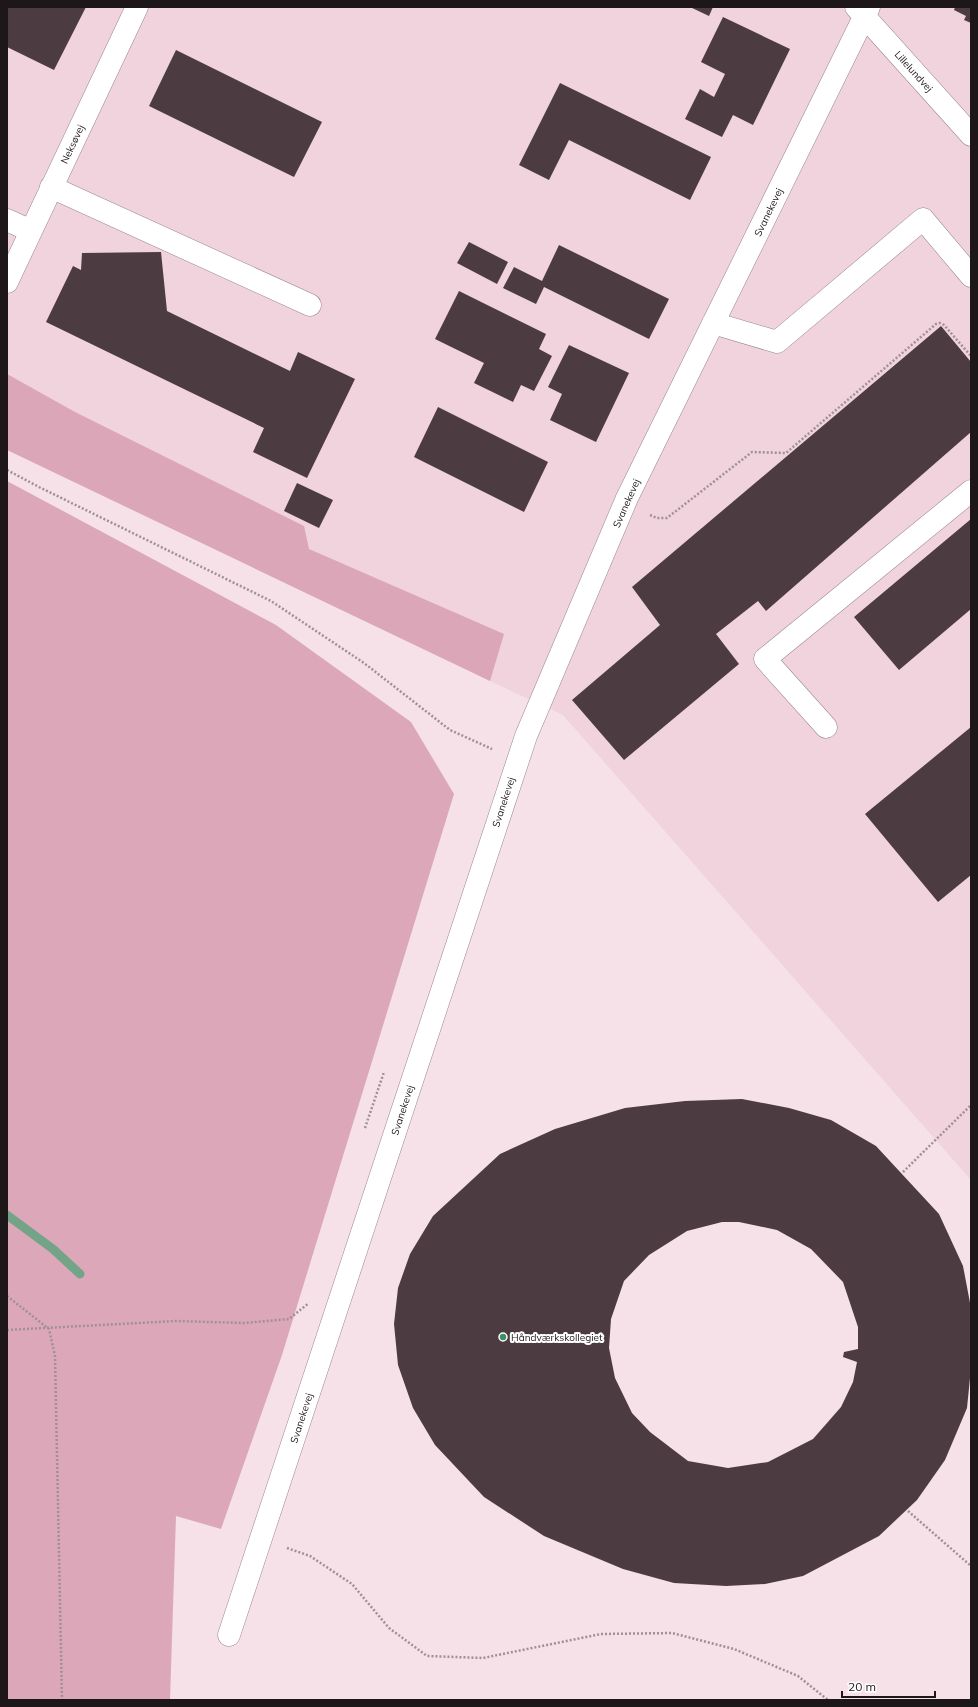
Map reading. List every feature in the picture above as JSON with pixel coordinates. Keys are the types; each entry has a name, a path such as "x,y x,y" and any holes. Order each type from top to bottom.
{"street":[{"name":"Neksøvej","path":"7,282 137,7"},
{"name":"Lillelundvej","path":"863,10 971,135"},
{"name":"Svanekevej","path":"230,1635 526,736 627,498 714,323 863,10"},
{"path":"51,187 310,304"},
{"path":"714,323 777,342 924,219 971,276"},
{"path":"7,220 31,231"},
{"path":"826,727 765,659 971,491"}],"path":[{"path":"627,498 647,514 657,518 667,518 752,452 786,453 936,324 940,323 944,325 971,356"},
{"path":"7,470 271,601 364,662 450,730 494,750"},
{"path":"363,1135 374,1098 385,1069"},
{"path":"903,1172 971,1105"},
{"path":"7,1296 49,1329 55,1356 62,1700"},
{"path":"7,1330 49,1329 176,1321 244,1323 289,1319 311,1302"},
{"path":"908,1512 971,1566"},
{"path":"261,1539 310,1556 352,1584 389,1628 427,1656 483,1658 601,1634 672,1633 734,1649 798,1676 828,1700"}],"shaded area":[{"path":"7,7 971,7 971,1180 563,715 490,681 7,435"},
{"path":"7,374 75,412 304,526 309,549 504,634 490,681 7,450"},
{"path":"7,481 276,625 411,722 454,794 282,1355 221,1529 176,1516 170,1700 7,1700"}],"building":[{"path":"7,7 86,7 54,70 7,47"},
{"path":"690,7 713,7 709,16"},
{"path":"955,7 971,7 971,23 964,20 966,16 954,10"},
{"path":"723,17 790,49 753,125 733,115 722,137 685,119 700,89 714,97 725,74 701,62"},
{"path":"176,50 322,122 294,177 149,106"},
{"path":"560,83 711,157 690,200 569,140 549,180 519,165"},
{"path":"469,242 508,262 497,284 457,263"},
{"path":"559,245 669,299 649,339 544,287 536,304 503,288 514,267 542,281"},
{"path":"161,252 167,311 290,371 298,352 355,379 307,478 253,452 264,428 46,322 73,266 81,270 82,253"},
{"path":"459,291 546,334 539,349 552,356 534,391 521,385 513,402 474,383 484,363 435,339"},
{"path":"941,326 971,362 971,432 766,611 758,601 716,634 739,664 624,760 572,700 660,625 632,587"},
{"path":"569,345 629,373 596,442 550,420 562,394 548,387"},
{"path":"438,407 548,462 524,512 414,457"},
{"path":"297,483 333,500 319,528 284,511"},
{"path":"971,519 971,609 899,670 854,617"},
{"path":"971,727 971,875 938,902 865,814"},
{"name":"Håndværkskollegiet","path":"742,1099 789,1108 831,1120 876,1146 939,1214 963,1266 971,1308 971,1368 967,1408 945,1460 917,1500 879,1536 803,1576 765,1584 726,1586 674,1583 623,1569 544,1536 484,1497 435,1445 413,1408 398,1365 394,1324 398,1288 410,1254 433,1216 500,1154 555,1129 625,1108 685,1101","holes":["722,1222 739,1222 777,1230 811,1249 843,1282 858,1327 858,1349 844,1352 843,1357 857,1362 853,1382 841,1407 813,1439 768,1462 728,1468 688,1461 650,1432 632,1413 615,1378 609,1348 611,1319 624,1281 649,1255 687,1231"]}],"waterway":[{"path":"7,1215 53,1249 80,1274"}],"place":[{"name":"Håndværkskollegiet","path":"503,1337"}]}
